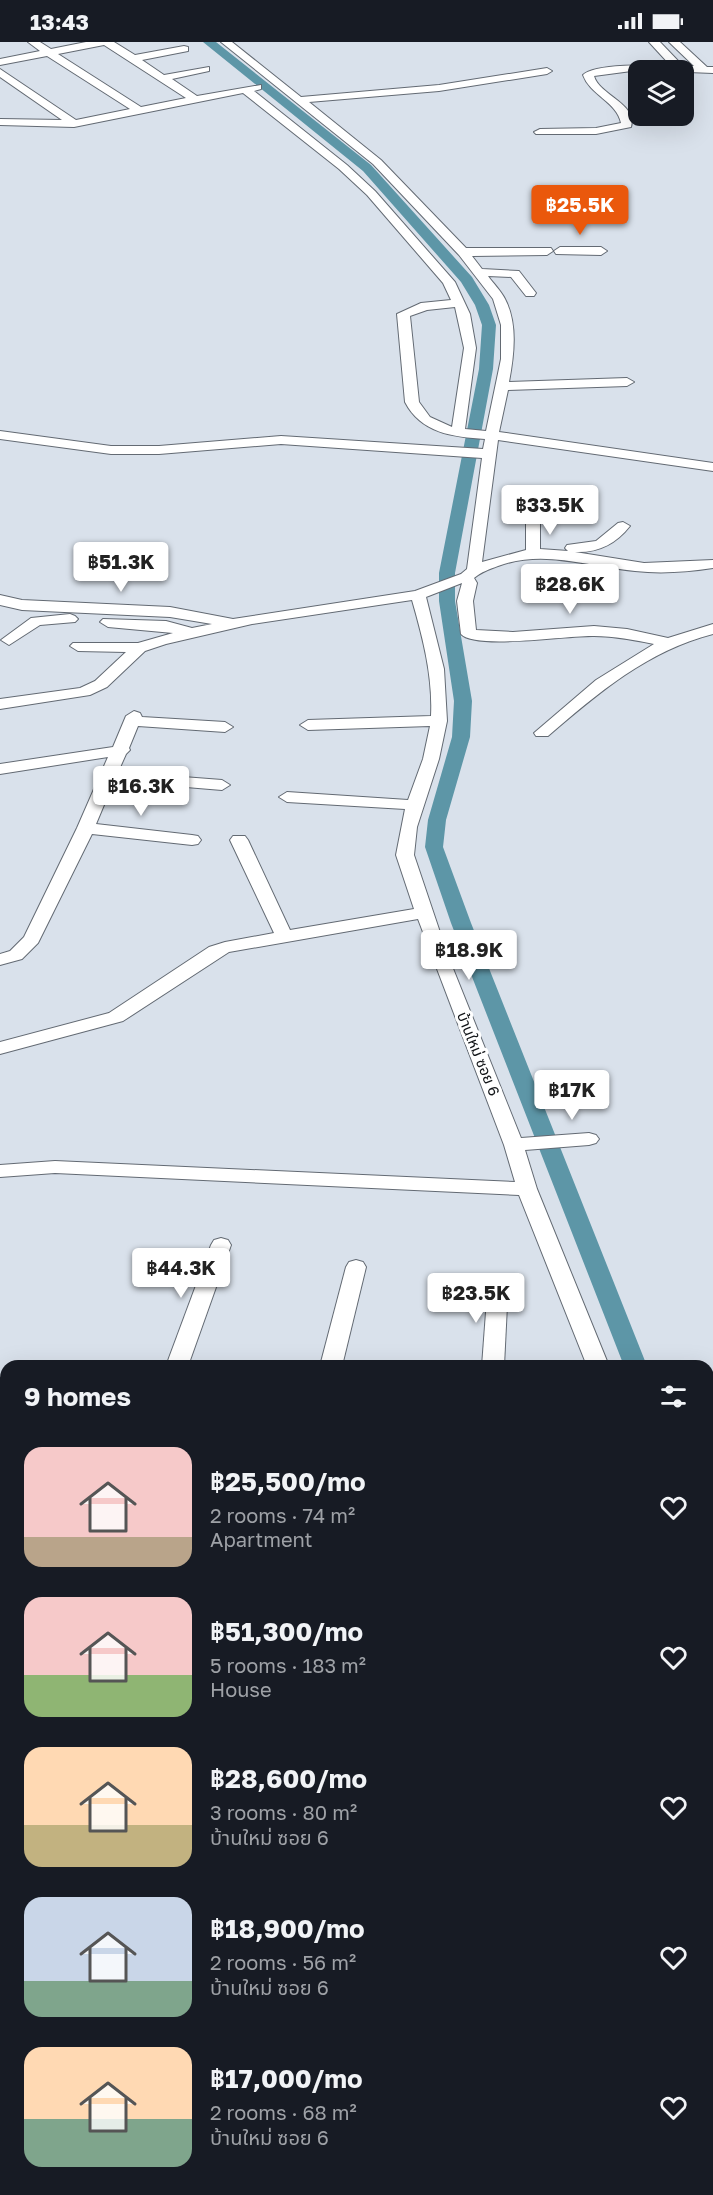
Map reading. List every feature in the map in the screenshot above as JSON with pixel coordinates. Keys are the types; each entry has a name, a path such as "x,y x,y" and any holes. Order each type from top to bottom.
{"street":[{"path":"33,42 140,111"},
{"path":"0,62 102,42"},
{"path":"107,42 195,99"},
{"path":"227,43 248,42"},
{"path":"654,42 671,60"},
{"path":"674,42 708,70"},
{"path":"227,43 273,84 299,100 377,162 463,252 499,299 507,325 507,359 484,453 459,579"},
{"path":"133,59 184,49"},
{"path":"163,78 206,69"},
{"path":"540,132 596,131 627,124 628,120 618,106 591,83 588,75 628,69"},
{"path":"299,100 417,91 547,71"},
{"path":"0,72 74,124"},
{"path":"4,122 74,124 273,84"},
{"path":"250,88 371,193 449,282 460,303 470,348 460,433"},
{"path":"4,122 55,110"},
{"path":"463,252 547,251"},
{"path":"560,251 600,251"},
{"path":"478,272 515,274 530,293"},
{"path":"460,303 413,308 403,314 412,402 416,414 432,424 460,433 489,435 713,467"},
{"path":"502,386 627,382"},
{"path":"0,435 111,450 159,450 281,440 484,453"},
{"path":"533,519 534,549"},
{"path":"0,704 84,692 101,684 140,648 161,640 234,623 417,595 504,558 534,549 595,547 606,543 623,526"},
{"path":"534,549 643,567 713,564"},
{"path":"459,579 470,584 465,600 469,634 513,637 594,631 627,634 666,642"},
{"name":"บ้านใหม่ ซอย 6","path":"417,595 436,664 440,690 439,721 434,746 405,839 405,855 424,913 523,1144 527,1189 596,1360"},
{"path":"0,600 22,605 170,612 234,623"},
{"path":"9,640 36,621 55,618 166,626 191,633"},
{"path":"542,733 607,678 666,642 713,629"},
{"path":"78,646 140,648"},
{"path":"0,960 16,955 32,939 87,828 122,750 133,719 225,727"},
{"path":"308,725 439,721"},
{"path":"0,769 26,763 122,750"},
{"path":"109,776 222,785"},
{"path":"287,797 415,805"},
{"path":"87,828 192,840"},
{"path":"238,840 285,936"},
{"path":"0,1048 116,1017 225,946 424,913"},
{"path":"523,1144 589,1139"},
{"path":"0,1171 55,1167 527,1189"},
{"path":"179,1360 221,1245"},
{"path":"333,1360 356,1267"},
{"path":"493,1360 498,1285"}],"waterway":[{"path":"209,42 367,168 467,280 482,305 489,325 486,369 447,573 447,601 463,701 461,737 437,820 434,847 461,923 634,1360"}]}
